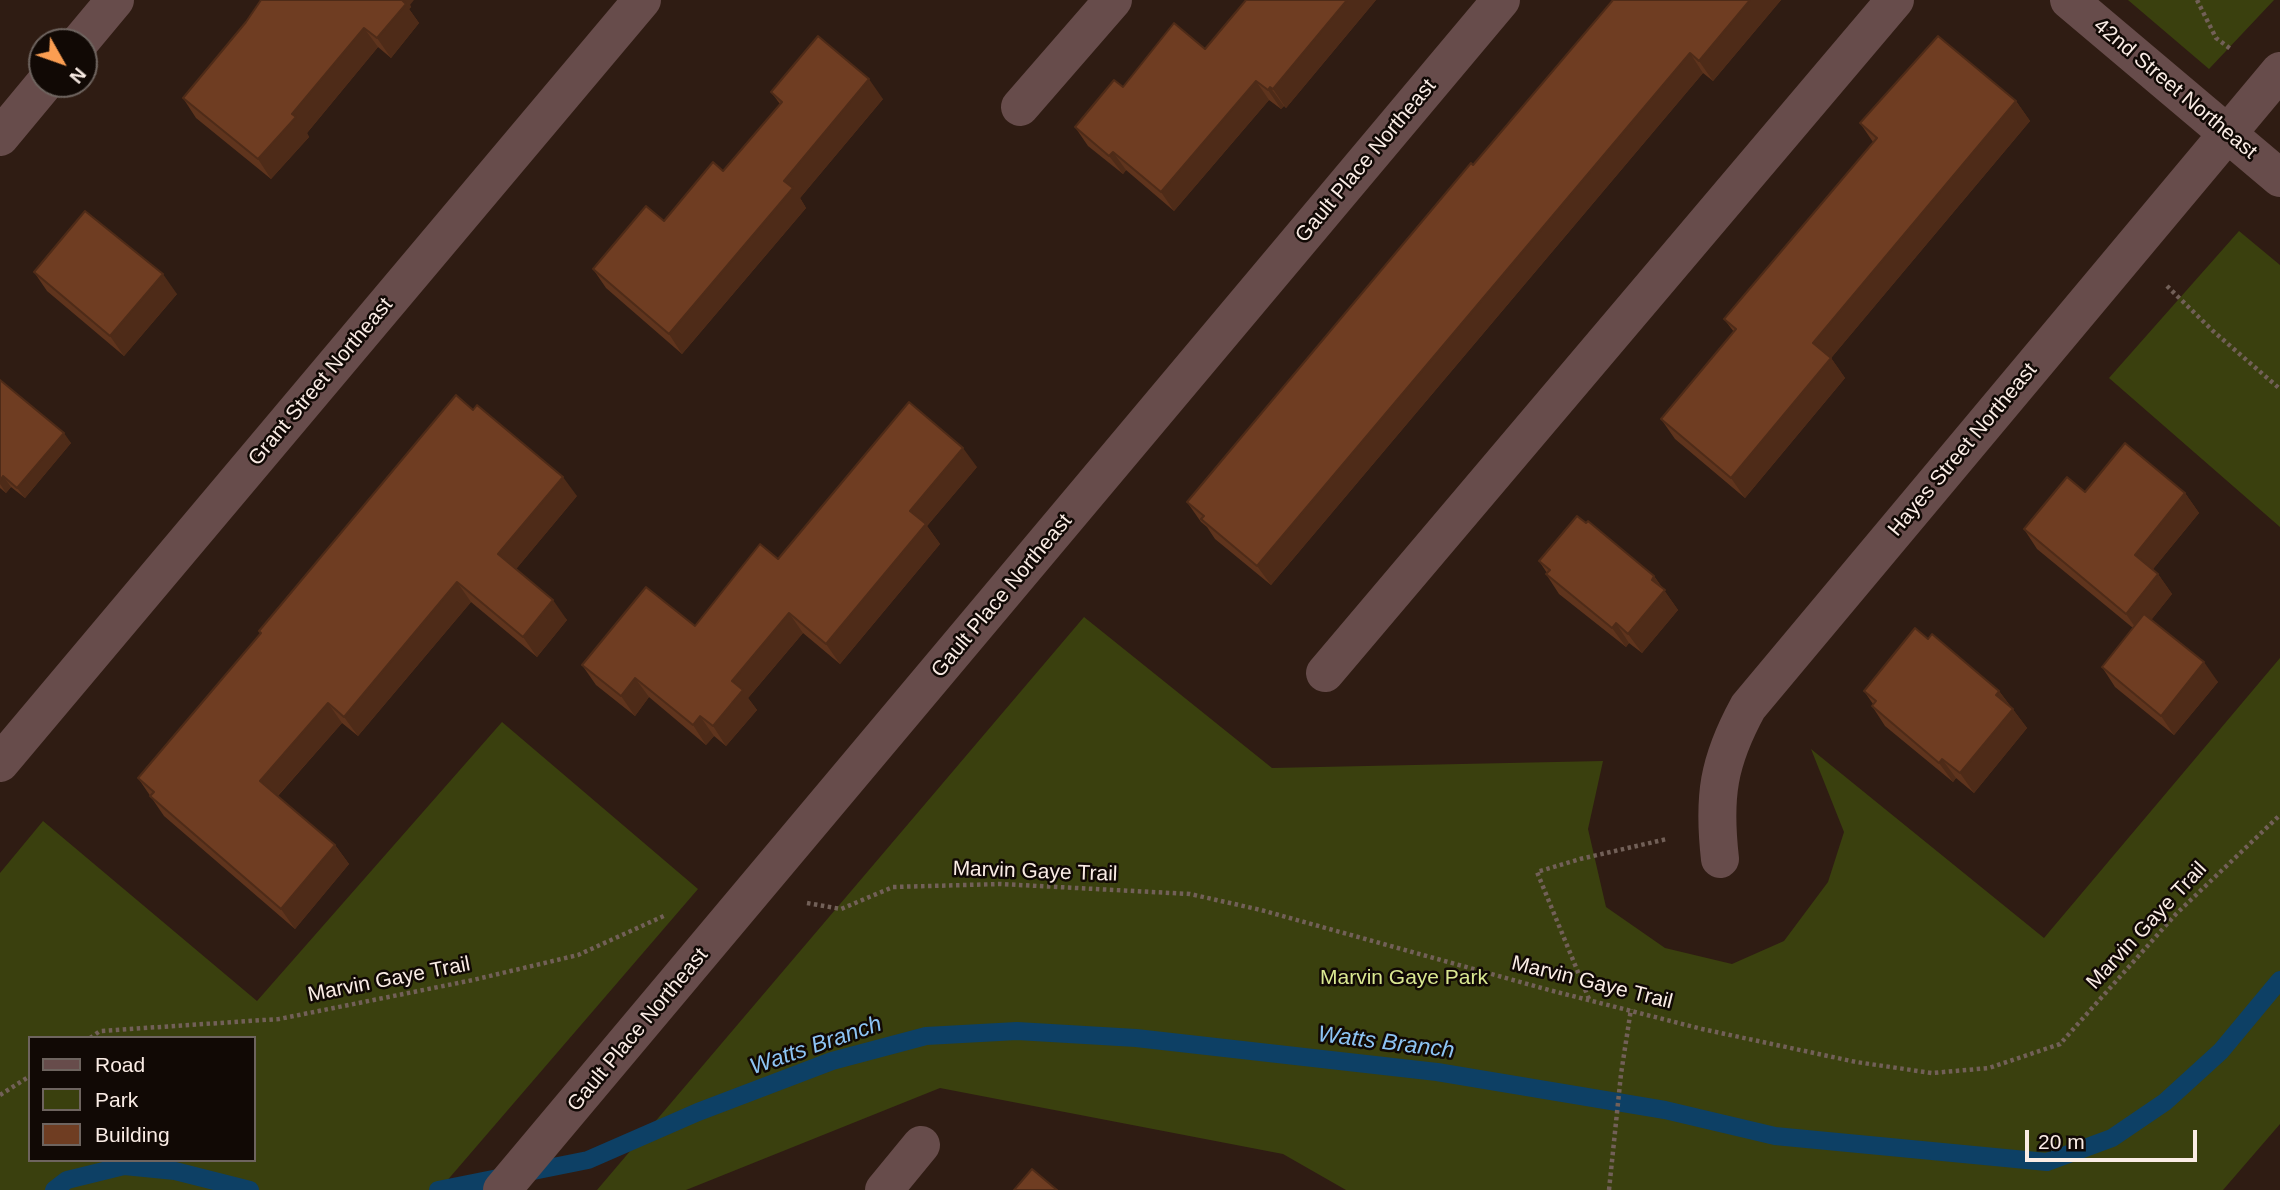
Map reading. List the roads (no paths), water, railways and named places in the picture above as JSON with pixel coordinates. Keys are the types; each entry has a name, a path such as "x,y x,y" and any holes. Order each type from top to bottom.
{"street":[{"path":"92,28 115,0"},
{"name":"Grant Street Northeast","path":"0,763 642,0"},
{"path":"1020,107 1113,0"},
{"name":"Gault Place Northeast","path":"502,1190 1501,0"},
{"path":"1325,673 1895,0"},
{"name":"42nd Street Northeast","path":"2069,0 2280,177"},
{"name":"Hayes Street Northeast","path":"1718,843 1717,796 1722,764 1748,707 2280,71"},
{"path":"0,137 32,98"},
{"path":"884,1190 921,1145"}],"waterway":[{"name":"Watts Branch","path":"438,1190 588,1160 698,1112 832,1061 926,1036 1017,1031 1136,1038 1437,1072 1665,1110 1775,1136 2047,1162 2112,1138 2165,1102 2221,1051 2280,980"},
{"name":"Watts Branch","path":"54,1190 67,1180 124,1166 175,1171 250,1190"}],"park label":[{"name":"Marvin Gaye Park","path":"1404,978"}]}
